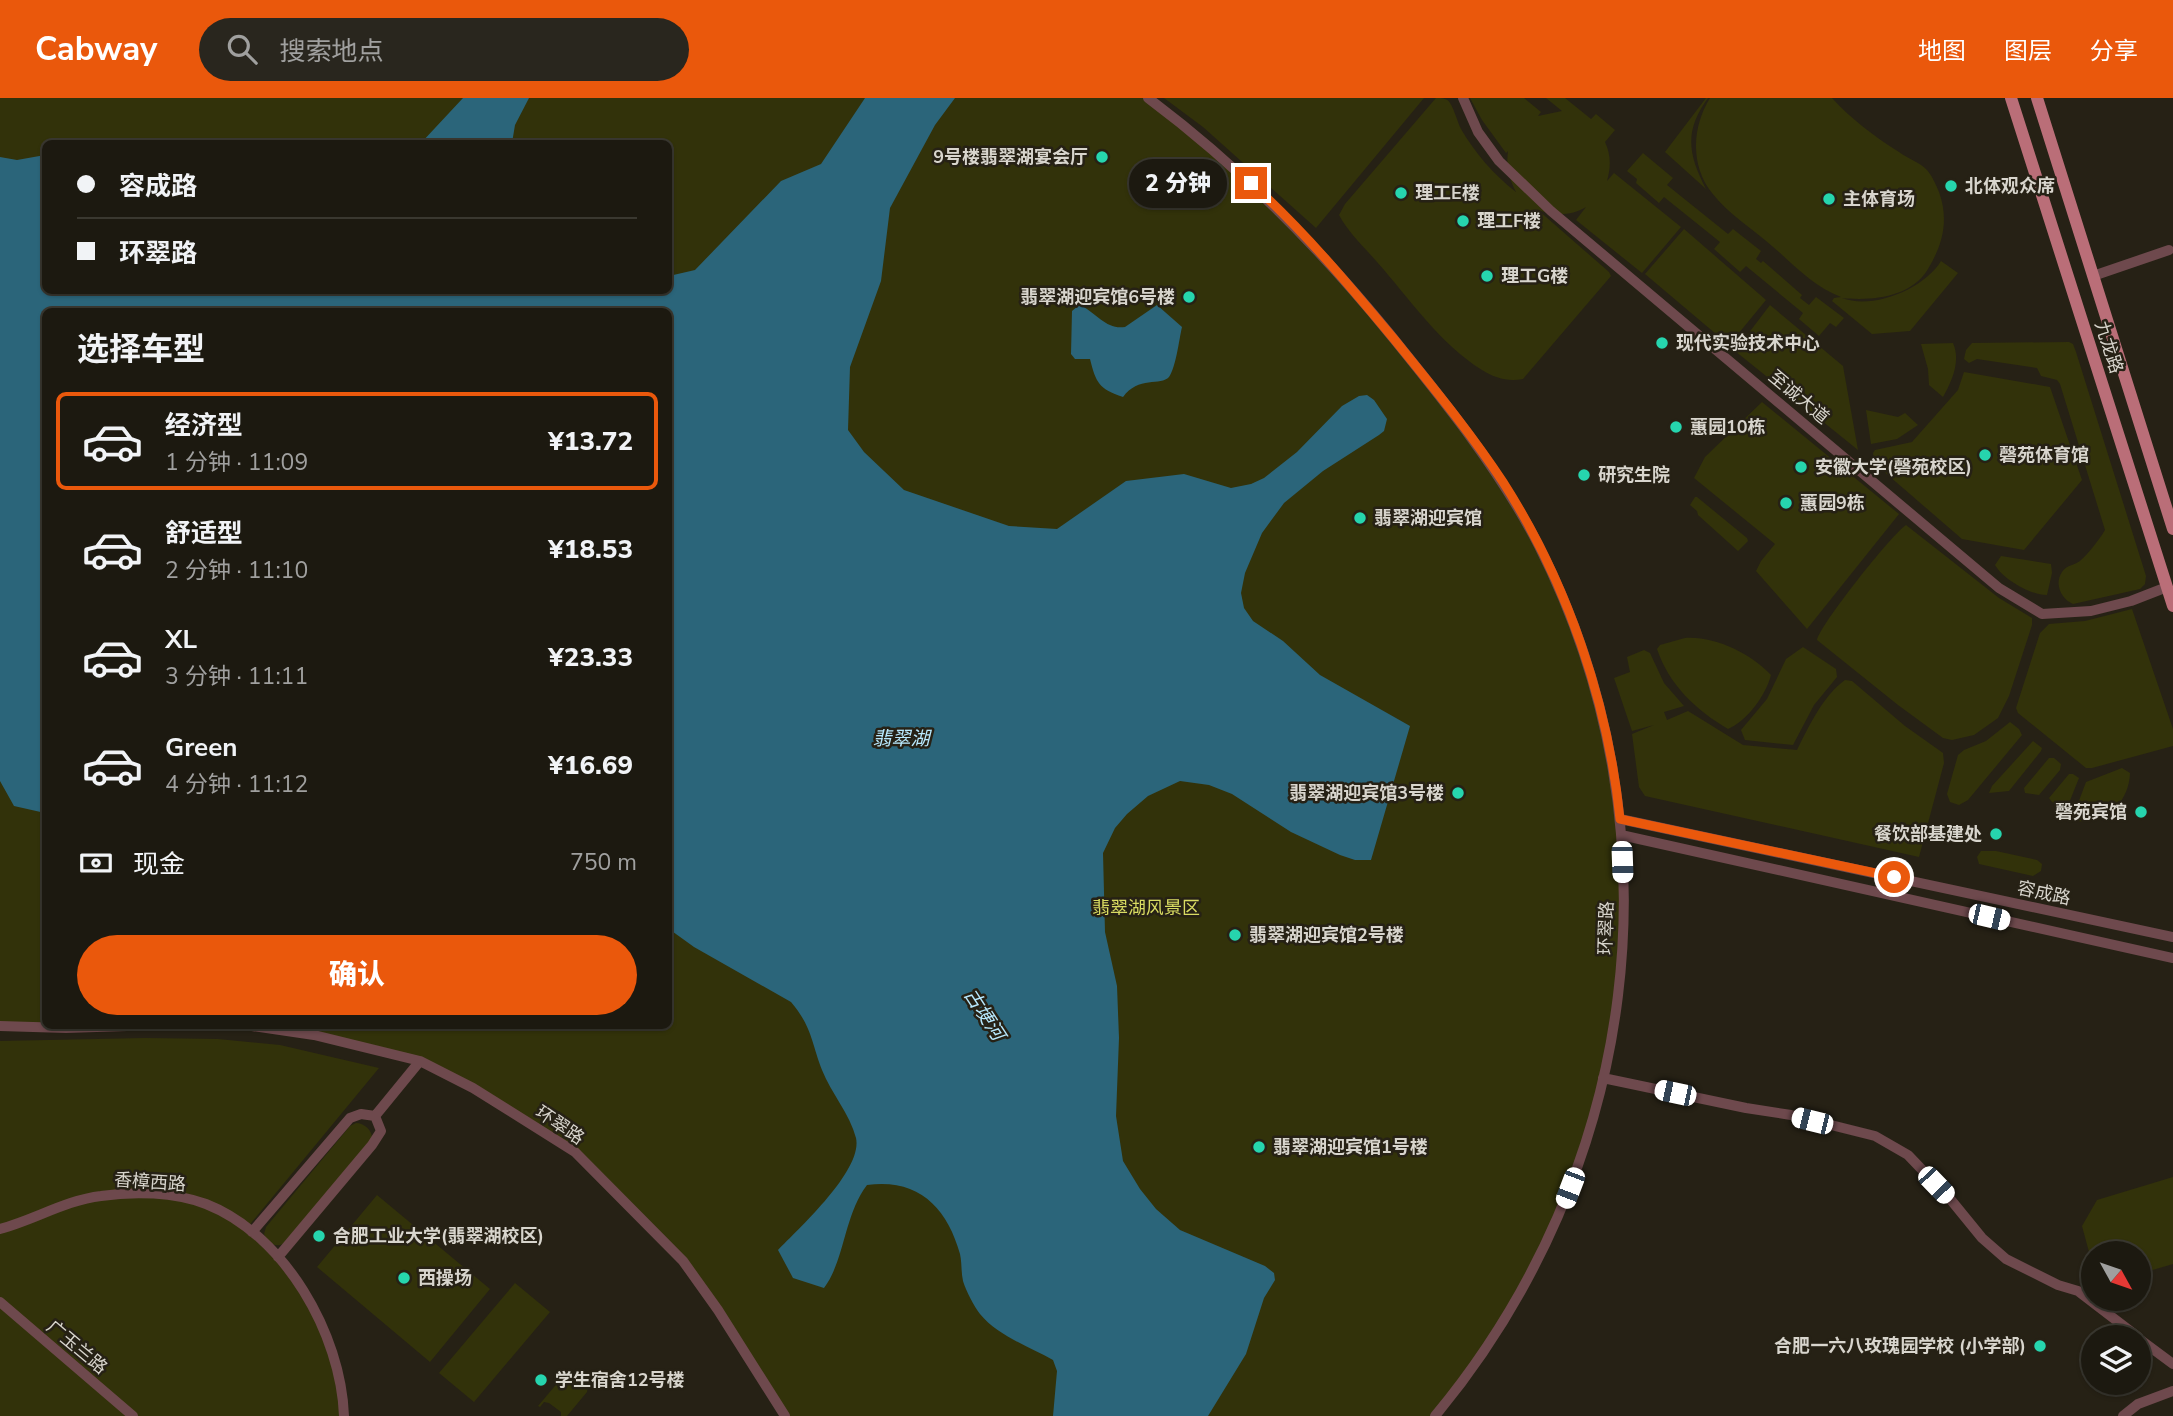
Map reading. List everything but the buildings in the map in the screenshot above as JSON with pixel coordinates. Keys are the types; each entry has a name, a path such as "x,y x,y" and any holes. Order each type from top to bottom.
{"main road":[{"name":"九龙路","path":"2011,98 2173,606"},
{"name":"九龙路","path":"2037,98 2173,528"}],"street":[{"name":"环翠路","path":"1148,98 1241,174 1315,247 1454,413 1504,485 1553,575 1580,646 1606,728 1617,786 1622,835 1623,919 1616,1011 1603,1078 1579,1163 1542,1252 1475,1366 1435,1416"},
{"name":"至诚大道","path":"1463,98 1478,132 1499,161 1552,211 1998,588 2042,614 2091,611 2130,601 2167,587"},
{"path":"2093,276 2169,250"},
{"name":"容成路","path":"1620,819 2173,937"},
{"name":"容成路","path":"1622,835 2173,958"},
{"path":"0,1026 42,1027"},
{"name":"环翠路","path":"273,1029 314,1035 420,1061 473,1088 575,1152 683,1261 718,1310 785,1416"},
{"path":"375,1116 420,1061"},
{"path":"1603,1078 1791,1115 1875,1136 1908,1155 1951,1200 1982,1238 2006,1259 2058,1285 2078,1291 2122,1325"},
{"path":"252,1233 350,1118 361,1114 375,1116"},
{"path":"278,1256 372,1144 381,1131 375,1116"},
{"name":"香樟西路","path":"0,1229 50,1213 79,1200 102,1195 182,1197 206,1205 252,1233 278,1256 307,1296 335,1355 343,1394 344,1416"},
{"name":"广玉兰路","path":"0,1302 133,1416"},
{"path":"2151,1347 2173,1364"},
{"path":"2123,1416 2138,1404 2173,1391"}],"green space":[{"name":"翡翠湖风景区","path":"0,98 1148,98 1315,247 1504,485 1572,623 1617,786 1622,949 1595,1110 1530,1277 1435,1416 785,1416 683,1261 575,1152 420,1061 266,1029 672,1029 672,308 42,308 42,1026 0,1026"},
{"path":"1164,98 1424,98 1316,228 1203,127"},
{"path":"1436,98 1449,101 1472,147 1516,192 1507,162 1508,151 1506,153 1482,120 1470,98 1524,98 1541,112 1538,116 1562,111 1546,98 1565,98 1591,119 1596,114 1615,130 1605,142 1610,161 1607,181 1614,173 1681,227 1642,273 1576,220 1586,207 1562,214 1538,210 1611,276 1523,379 1507,380 1492,375 1452,347 1356,239 1339,215 1345,204"},
{"path":"1706,98 1695,121 1691,143 1695,165 1706,189 1665,152"},
{"name":"主体育场","path":"1710,98 1832,98 1872,134 1928,171 1939,192 1944,222 1941,241 1928,269 1921,279 1901,292 1877,298 1842,298 1868,301 1882,299 1897,294 1910,288 1923,280 1941,261 1958,273 1910,331 1872,334 1832,301 1841,297 1804,274 1718,201 1700,170 1696,146 1700,121"},
{"path":"1643,153 1673,178 1667,185 1728,234 1733,229 1761,251 1756,259 1761,263 1763,261 1802,295 1800,298 1809,305 1816,297 1844,318 1836,327 1830,323 1819,336 1799,319 1803,313 1746,266 1740,272 1714,249 1720,242 1664,197 1659,203 1636,183 1637,179 1627,171"},
{"path":"1684,229 1766,300 1729,345 1645,274"},
{"path":"1770,305 1843,366 1858,450 1735,351"},
{"path":"1953,343 1956,364 1943,397 1929,385 1921,344"},
{"path":"1972,343 2073,344 2076,352 2146,576 2145,584 2140,589 2073,604 2065,599 2060,591 2062,572 2083,558 2105,530 2060,384 2057,380 2041,376 2037,368 1977,359 1969,363 1964,359 1966,350"},
{"name":"磬苑体育馆","path":"1964,372 2050,387 2082,480 2024,550 1962,539 1874,463 1875,450 1912,442 1958,390"},
{"path":"1762,402 1899,514 1807,629 1756,571 1775,544 1694,478 1705,457"},
{"path":"1866,410 1898,417 1905,413 1918,425 1897,439 1871,444"},
{"path":"1695,497 1747,538 1748,541 1738,551 1690,505"},
{"path":"1906,525 1999,598 2032,618 2009,696 1998,718 1974,735 1952,740 1943,738 1817,640 1830,617 1857,581"},
{"path":"2001,556 2051,564 2052,573 2047,595 2025,589 2004,576 1995,565"},
{"path":"2132,609 2173,729 2173,746 2086,768 2018,713 2016,708 2040,633 2049,624 2085,621"},
{"path":"1685,638 1720,643 1742,653 1771,675 1755,706 1742,720 1728,729 1705,714 1685,695 1662,662 1657,649 1660,645"},
{"path":"1803,647 1836,669 1837,677 1814,705 1793,745 1745,740 1741,730 1767,699 1786,659"},
{"path":"1644,650 1650,653 1664,683 1684,706 1664,712 1667,720 1688,711 1743,745 1797,750 1830,694 1845,680 1852,681 1905,726 1943,753 1944,763 1919,857 1645,796 1639,787 1632,734 1654,725 1632,731 1614,678 1630,672 1627,657"},
{"path":"2010,722 2022,735 1968,800 1959,805 1950,802 1947,794 1958,755 1986,741"},
{"path":"2033,741 2042,748 2041,751 2009,791 1989,793 1992,786"},
{"path":"2049,758 2054,758 2061,764 2060,770 2039,795 2025,793 2024,788"},
{"path":"2122,768 2130,773 2129,784 2120,802 2106,815 2097,819 2077,821 2074,814 2086,782"},
{"path":"2069,774 2079,778 2069,803 2063,807 2049,798"},
{"path":"1981,851 1996,851 2037,860 2042,864 2041,871 2033,876 1979,864 1977,857"},
{"path":"218,1039 280,1045 379,1068 247,1228 307,1296 335,1355 344,1416 0,1416 0,1041"},
{"path":"356,1123 367,1128 372,1138 283,1244 271,1243 264,1234 266,1227 350,1126"},
{"path":"2173,1177 2173,1264 2151,1270 2151,1241 2086,1241 2082,1226 2097,1200"},
{"name":"西操场","path":"377,1195 490,1289 430,1362 317,1267"},
{"path":"515,1283 550,1312 474,1402 439,1373"},
{"path":"571,1372 588,1386 587,1392 567,1416 561,1416 561,1412 549,1403 544,1402 538,1406 565,1374"}],"water":[{"path":"463,98 529,98 515,125 512,140 424,140"},
{"name":"翡翠湖","path":"865,98 955,98 935,125 890,208 881,281 850,367 848,430 864,452 904,490 1009,526 1057,529 1126,481 1184,474 1231,488 1251,484 1264,478 1297,452 1342,406 1359,396 1367,395 1374,400 1387,419 1384,431 1323,471 1284,503 1262,533 1245,573 1241,593 1244,608 1253,621 1283,641 1320,675 1410,726 1371,860 1355,860 1340,855 1291,832 1232,794 1209,785 1180,781 1148,796 1127,814 1115,828 1103,853 1105,932 1117,986 1119,1038 1116,1116 1123,1161 1156,1209 1180,1230 1265,1266 1274,1273 1275,1280 1264,1298 1246,1354 1208,1416 1053,1416 1057,1371 1053,1360 1005,1335 980,1314 964,1285 960,1254 947,1222 928,1199 915,1191 885,1184 867,1185 859,1197 831,1277 824,1288 793,1278 778,1250 840,1182 856,1151 856,1138 822,1070 807,1027 791,1002 694,947 672,931 672,308 42,308 42,812 14,806 0,781 0,157 17,160 42,156 42,294 672,294 672,275 695,270 781,181 821,164"},
{"path":"1157,305 1182,327 1174,367 1165,380 1135,386 1123,397 1100,384 1090,359 1075,359 1071,354 1072,311 1078,306 1082,306 1107,324 1125,327"}],"place":[{"name":"9号楼翡翠湖宴会厅","path":"1102,157"},
{"name":"北体观众席","path":"1951,186"},
{"name":"理工E楼","path":"1401,193"},
{"name":"主体育场","path":"1829,199"},
{"name":"理工F楼","path":"1463,221"},
{"name":"理工G楼","path":"1487,276"},
{"name":"翡翠湖迎宾馆6号楼","path":"1189,297"},
{"name":"现代实验技术中心","path":"1662,343"},
{"name":"蕙园10栋","path":"1676,427"},
{"name":"磬苑体育馆","path":"1985,455"},
{"name":"安徽大学(磬苑校区)","path":"1801,467"},
{"name":"研究生院","path":"1584,475"},
{"name":"蕙园9栋","path":"1786,503"},
{"name":"翡翠湖迎宾馆","path":"1360,518"},
{"name":"翡翠湖迎宾馆3号楼","path":"1458,793"},
{"name":"磬苑宾馆","path":"2141,812"},
{"name":"餐饮部基建处","path":"1996,834"},
{"name":"翡翠湖迎宾馆2号楼","path":"1235,935"},
{"name":"翡翠湖迎宾馆1号楼","path":"1259,1147"},
{"name":"合肥工业大学(翡翠湖校区)","path":"319,1236"},
{"name":"西操场","path":"404,1278"},
{"name":"合肥一六八玫瑰园学校 (小学部)","path":"2040,1346"},
{"name":"学生宿舍12号楼","path":"541,1380"}],"route":[{"path":"1251,183 1315,247 1402,349 1472,437 1525,520 1553,575 1584,658 1606,728 1620,819 1894,877"}],"water label":[{"name":"古埂河","path":"985,1014"}]}
